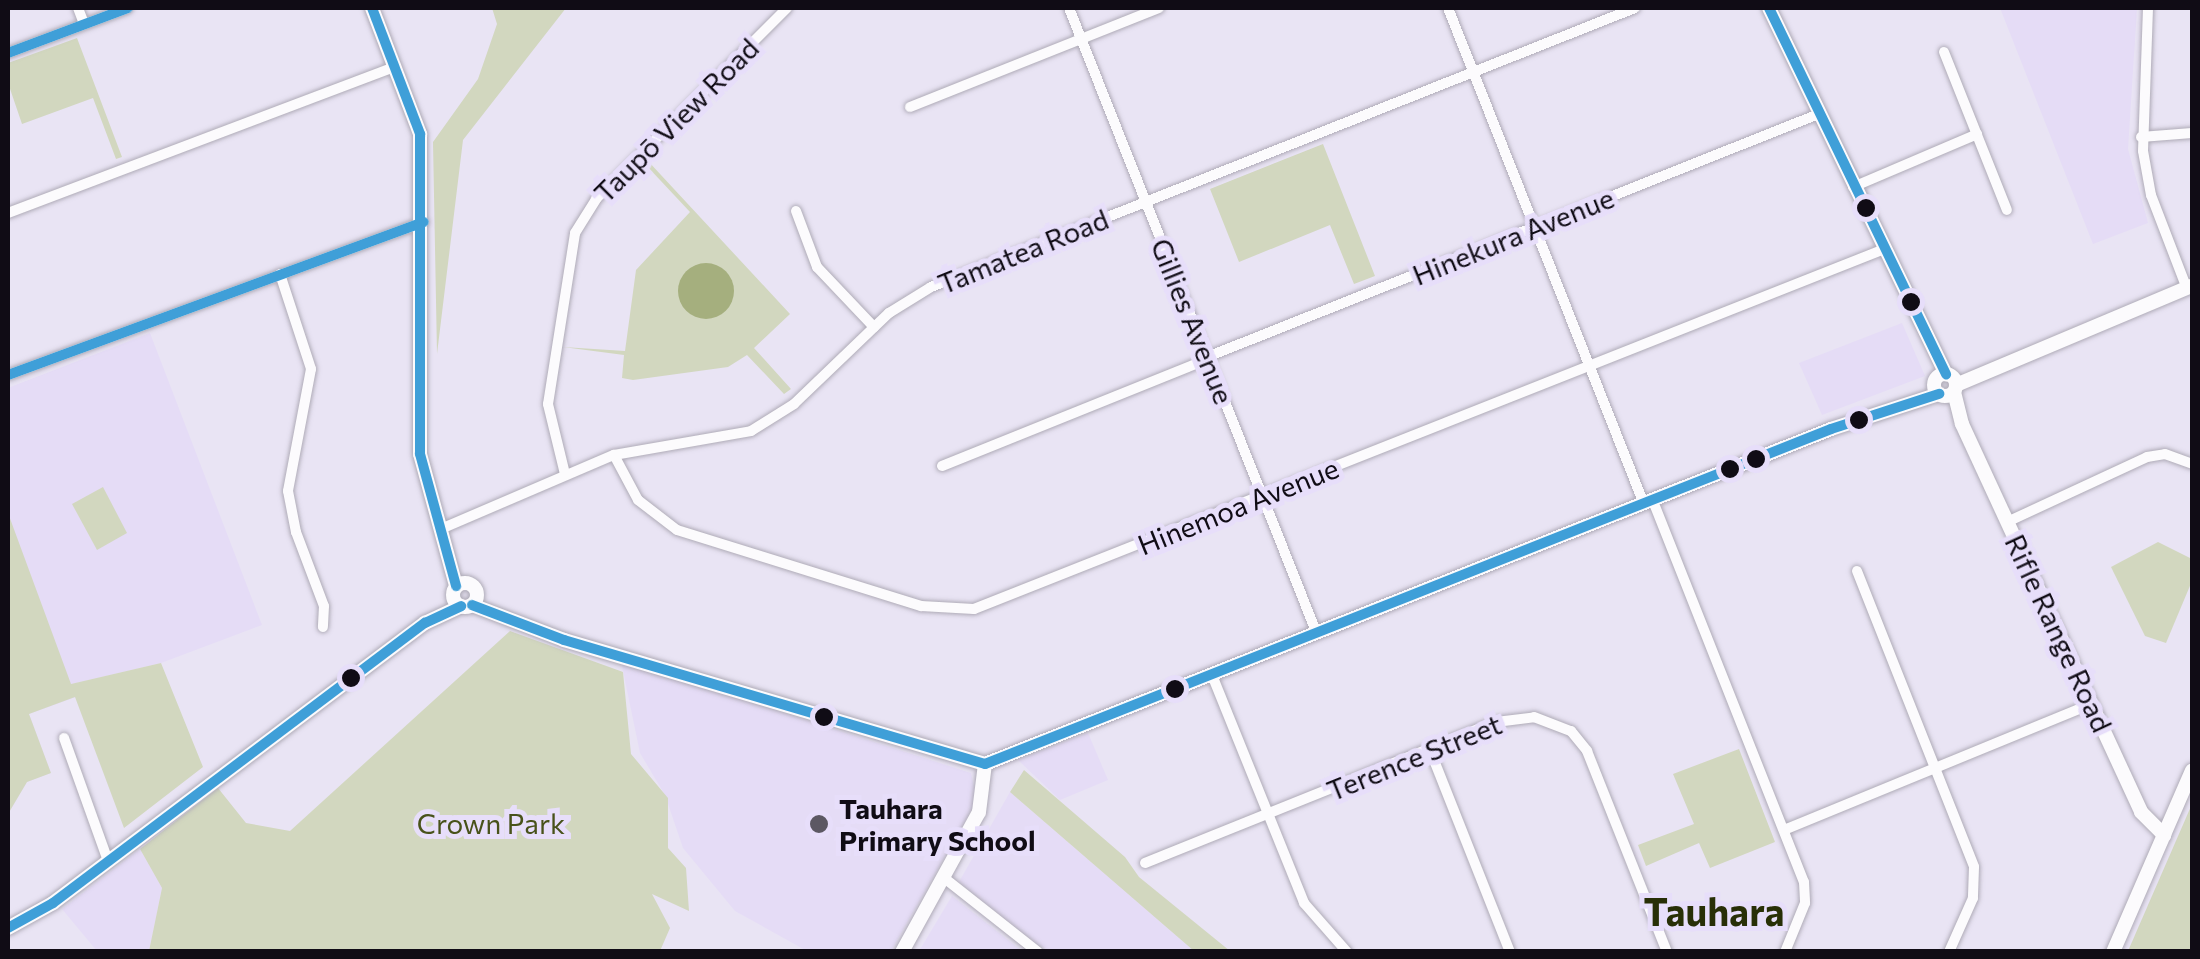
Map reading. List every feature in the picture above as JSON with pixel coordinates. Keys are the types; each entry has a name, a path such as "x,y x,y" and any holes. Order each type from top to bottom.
{"street":[{"path":"78,8 84,24"},
{"path":"8,53 128,8"},
{"path":"372,8 420,134 424,222 420,454 465,594 523,622 678,675 985,764 2190,288 2152,195 2141,136 2148,8"},
{"name":"Taupō View Road","path":"565,474 548,404 575,233 596,199 786,8"},
{"name":"Gillies Avenue","path":"1069,8 1317,634"},
{"path":"910,107 1160,8"},
{"path":"1448,8 1590,367 1784,830 1805,892 1785,952"},
{"name":"Tamatea Road","path":"441,529 614,455 734,435 768,423 874,327 930,287 1635,8"},
{"name":"Rifle Range Road","path":"1769,8 2141,812 2164,835"},
{"path":"1944,52 2007,210"},
{"path":"8,213 395,68"},
{"name":"Hinekura Avenue","path":"942,466 1820,114"},
{"path":"2141,136 2192,133"},
{"path":"1853,187 1977,134"},
{"path":"796,212 817,268 874,327"},
{"path":"8,375 424,222"},
{"name":"Hinemoa Avenue","path":"614,455 638,500 677,530 951,610 997,602 1882,250"},
{"path":"280,274 311,369 288,491 324,606 323,627"},
{"path":"2008,522 2146,457 2165,454 2192,464"},
{"path":"1857,571 1976,877 1949,952"},
{"path":"8,928 108,860 465,594"},
{"path":"1212,676 1304,903 1348,952"},
{"path":"1784,830 2091,704"},
{"name":"Terence Street","path":"1145,863 1522,716 1571,731 1596,767 1667,952"},
{"path":"64,738 108,860"},
{"path":"1430,750 1510,952"},
{"path":"902,952 982,802 985,764"},
{"path":"2113,952 2192,770"},
{"path":"943,877 1038,952"}],"shaded area":[{"path":"2000,8 2137,8 2128,149 2148,223 2093,244"},
{"path":"706,263 726,271 734,291 726,311 706,319 686,311 678,291 686,271"},
{"path":"1902,323 1925,376 1822,415 1799,363"},
{"path":"150,333 262,625 161,663 72,684 76,697 29,714 51,773 27,782 8,814 8,388"},
{"name":"Tauhara Primary School","path":"621,661 971,773 977,800 891,951 807,951 735,911 683,848 665,795 640,753"},
{"path":"1088,733 1108,780 1060,800 1018,760"},
{"path":"1010,792 1194,951 1051,951 1027,940 959,882"},
{"path":"140,849 162,888 149,951 97,951 62,909"},
{"path":"952,896 1022,951 919,951"}],"green space":[{"path":"492,8 566,8 463,140 437,354 433,142 478,79 497,24"},
{"path":"77,38 122,157 116,159 93,98 22,124 8,83 8,63"},
{"path":"1323,144 1375,276 1354,284 1330,225 1239,262 1210,189"},
{"path":"648,161 790,314 754,348 791,389 784,394 747,355 728,367 633,380 622,378 624,355 563,347 625,351 636,270 690,212 645,164"},
{"path":"103,487 127,533 97,550 72,504"},
{"path":"8,513 71,684 161,663 203,767 124,828 75,697 29,714 51,773 27,782 8,814"},
{"path":"2158,542 2192,559 2192,581 2166,643 2145,636 2111,567"},
{"name":"Crown Park","path":"510,631 623,672 631,754 668,798 668,848 686,868 689,911 652,894 670,928 660,951 149,951 162,888 140,849 218,788 246,823 290,831"},
{"path":"1739,749 1775,842 1710,868 1699,843 1646,866 1638,845 1694,824 1673,774"},
{"path":"1024,770 1125,857 1139,877 1230,951 1194,951 1010,792"},
{"path":"2192,804 2192,951 2128,951"}],"transit line":[{"path":"8,53 128,8"},
{"path":"372,8 420,134 420,454 456,586"},
{"path":"1769,8 1946,374"},
{"path":"8,375 424,222"},
{"path":"472,605 564,640 985,764 1831,429 1939,394"},
{"path":"8,928 53,903 425,623 461,606"}],"place":[{"name":"Tauhara Primary School","path":"819,824"}],"district":[{"name":"Tauhara","path":"1714,911"}]}
